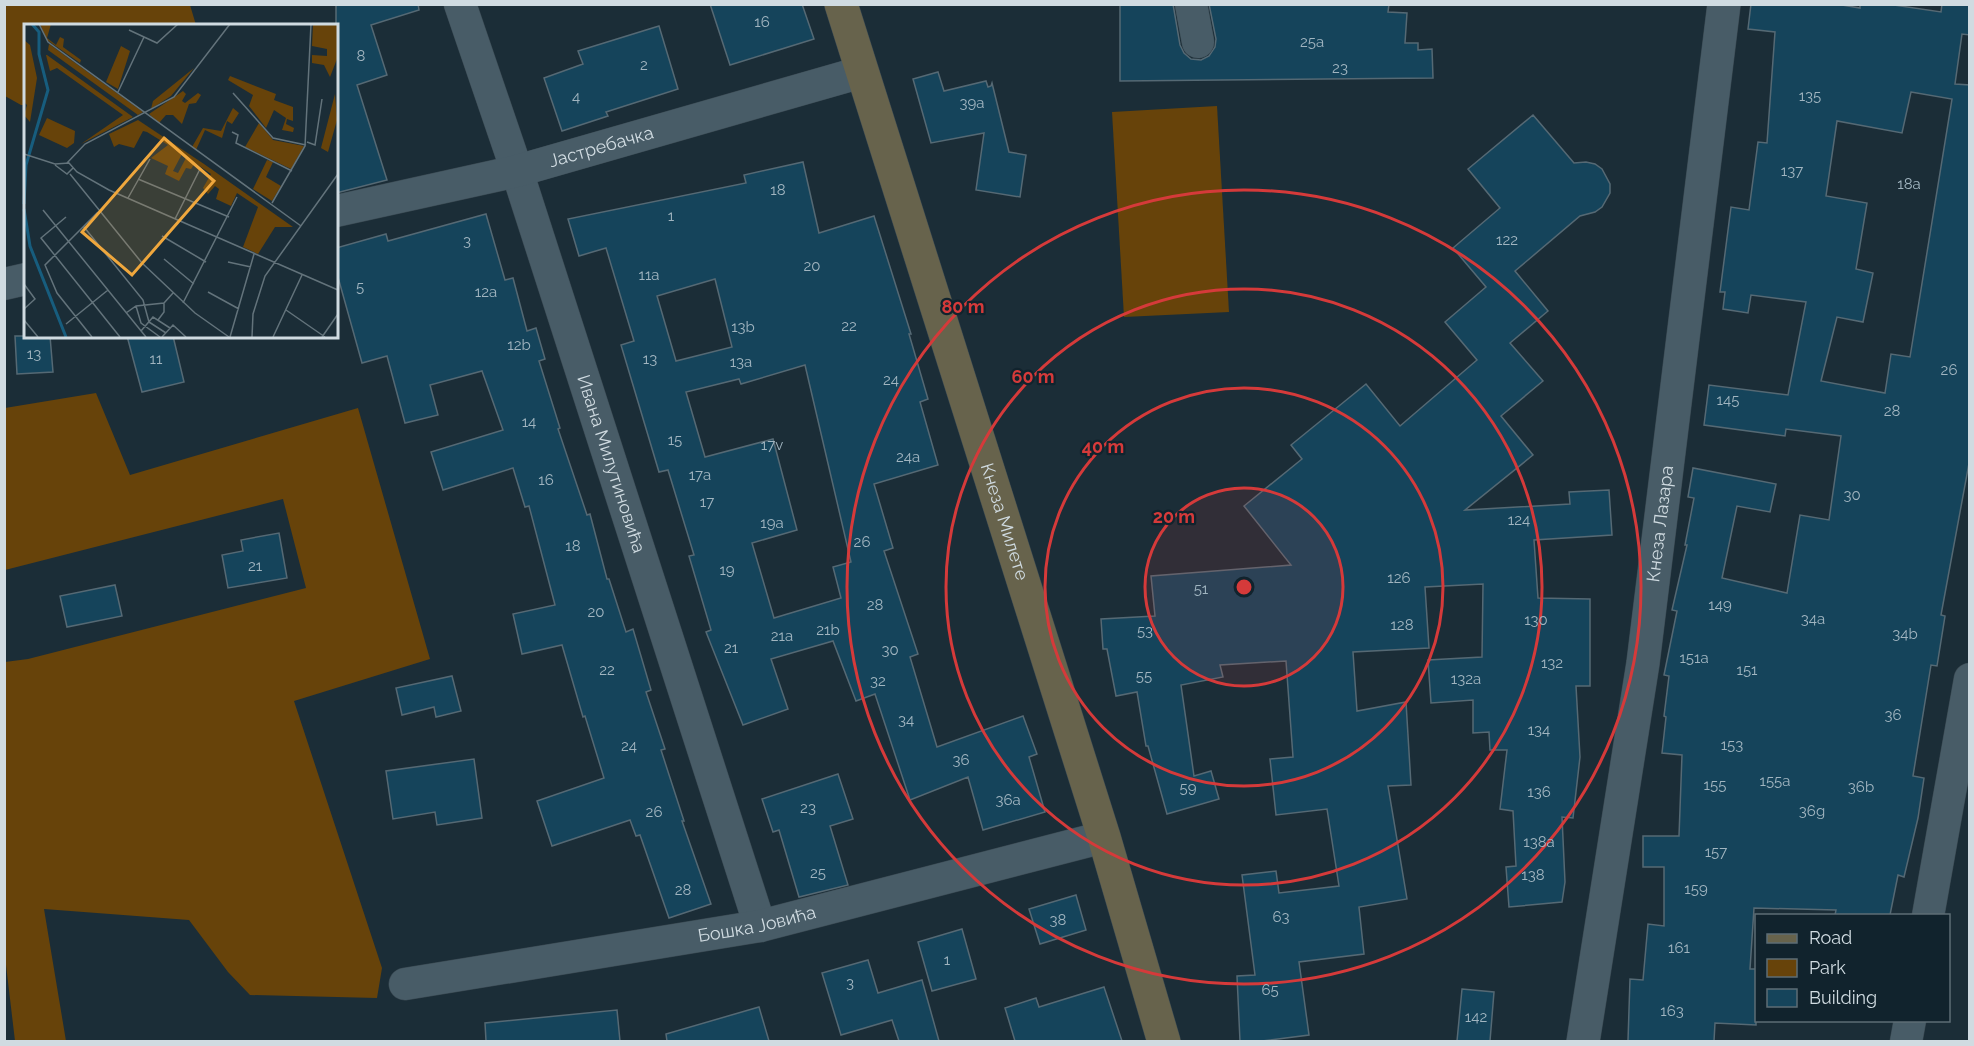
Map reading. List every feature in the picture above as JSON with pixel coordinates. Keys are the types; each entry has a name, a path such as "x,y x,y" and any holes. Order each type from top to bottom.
{"main road":[{"name":"Кнеза Милете","path":"841,4 1104,837 1164,1041"}],"street":[{"name":"Ивана Милутиновића","path":"460,4 517,171 760,926"},
{"path":"1191,4 1198,42"},
{"name":"Кнеза Лазара","path":"1582,1041 1643,663 1724,4"},
{"name":"Јастребачка","path":"338,211 517,171 862,72"},
{"path":"4,284 24,279"},
{"path":"1928,914 1970,679"},
{"name":"Бошка Јовића","path":"405,984 760,926 1104,837"},
{"path":"1906,1041 1910,1022"}],"green space":[{"path":"4,5 190,5 196,24 24,24 24,105 5,96"},
{"path":"1217,106 1229,312 1124,317 1112,112"},
{"path":"96,393 130,475 358,408 430,659 294,701 382,968 377,998 250,995 228,972 189,920 44,909 66,1041 15,1041 4,948 5,662 28,659 306,588 283,499 5,570 5,408"}],"building":[{"path":"336,4 418,4 419,10 371,25 387,75 357,85 387,180 338,192 338,24 336,24"},
{"path":"710,4 802,4 814,39 730,65"},
{"path":"1120,4 1173,4 1180,45 1184,53 1191,59 1201,60 1209,56 1215,47 1216,39 1209,4 1389,4 1388,12 1407,13 1405,43 1418,43 1418,50 1432,49 1433,78 1120,81"},
{"path":"1751,4 1836,4 1860,8 1860,4 1887,4 1941,12 1942,4 1970,4 1970,35 1962,34 1955,84 1970,85 1970,458 1941,615 1945,616 1937,666 1931,665 1913,776 1924,778 1918,818 1904,877 1898,875 1890,914 1835,914 1836,910 1754,908 1750,969 1755,969 1756,1025 1715,1023 1714,1041 1628,1041 1630,979 1643,980 1648,924 1664,926 1664,867 1643,867 1643,836 1679,836 1682,755 1662,753 1669,676 1664,675 1677,611 1672,610 1687,545 1685,545 1694,498 1688,497 1693,468 1776,484 1770,512 1737,506 1722,578 1787,593 1800,515 1829,520 1841,436 1786,429 1785,436 1704,425 1709,385 1788,395 1806,302 1751,295 1748,313 1723,309 1725,292 1720,292 1731,207 1749,210 1758,142 1767,143 1775,32 1748,29","holes":["1911,92 1952,99 1910,357 1891,354 1885,393 1821,381 1837,317 1863,322 1873,273 1856,269 1867,203 1826,196 1837,121 1902,133"]},
{"path":"659,26 678,89 606,112 608,116 562,131 544,78 583,64 578,51"},
{"path":"938,72 944,91 986,81 988,87 992,83 1009,152 1026,155 1020,197 976,190 984,133 931,143 913,79"},
{"path":"1533,115 1574,163 1586,162 1602,169 1610,184 1610,193 1602,207 1595,212 1580,216 1515,271 1548,311 1510,343 1543,381 1501,416 1533,455 1465,510 1570,504 1569,492 1609,490 1612,535 1534,540 1538,598 1590,599 1590,686 1576,686 1580,757 1573,818 1562,817 1565,882 1562,902 1509,907 1506,867 1516,866 1513,811 1500,809 1507,750 1490,750 1489,732 1473,733 1473,700 1431,703 1428,660 1482,657 1483,584 1425,587 1429,648 1353,652 1357,711 1406,702 1411,785 1388,786 1407,899 1359,907 1364,954 1299,962 1309,1035 1262,1041 1240,1041 1237,976 1255,975 1242,875 1276,871 1279,893 1339,886 1327,809 1276,815 1270,759 1293,757 1286,661 1220,665 1223,677 1181,685 1194,776 1211,771 1219,799 1167,814 1148,746 1146,746 1137,692 1116,696 1107,649 1103,649 1101,619 1155,616 1151,576 1291,565 1244,506 1302,459 1291,445 1366,384 1400,426 1477,360 1445,322 1486,287 1453,248 1500,208 1468,169"},
{"path":"803,162 819,233 874,216 911,334 909,334 928,399 920,402 938,465 874,484 893,548 884,551 918,654 910,657 937,747 1023,716 1037,754 1029,757 1045,812 983,830 968,777 910,800 875,694 856,701 833,641 771,659 788,709 743,725 706,632 711,630 689,556 694,555 668,470 659,472 621,345 634,341 606,248 579,256 568,219 746,183 744,175","holes":["715,279 732,347 676,361 657,296","805,365 851,562 833,567 841,598 774,618 752,543 797,530 773,439 705,457 686,392 739,379 741,384"]},
{"path":"486,214 505,280 513,278 527,331 536,328 545,359 539,361 560,428 558,429 587,515 590,514 607,579 609,579 626,632 633,629 651,690 646,692 665,749 661,750 684,821 682,821 711,904 669,918 640,835 636,836 630,820 552,846 537,801 604,778 562,645 522,654 513,614 555,605 529,506 525,507 513,468 443,490 431,452 503,430 482,371 430,385 438,415 405,423 387,356 362,363 338,277 338,247 386,234 388,241"},
{"path":"15,336 50,338 53,372 17,374"},
{"path":"128,338 173,338 184,382 142,392"},
{"path":"279,533 287,578 228,588 222,555 243,551 241,540"},
{"path":"115,585 122,616 67,627 60,596"},
{"path":"452,676 461,711 436,717 434,707 402,715 396,688"},
{"path":"474,759 482,818 437,825 435,812 393,819 386,771"},
{"path":"838,774 853,819 830,826 848,885 799,897 779,830 773,832 762,799"},
{"path":"1076,895 1086,930 1040,944 1029,909"},
{"path":"962,929 976,979 932,991 918,942"},
{"path":"868,960 878,993 922,980 939,1041 899,1041 892,1020 841,1035 822,973"},
{"path":"1104,987 1122,1041 1015,1041 1005,1008 1036,998 1039,1007"},
{"path":"1462,989 1494,992 1490,1041 1457,1041"},
{"path":"759,1007 769,1041 667,1041 666,1034"},
{"path":"617,1010 620,1041 486,1041 485,1023"}]}
